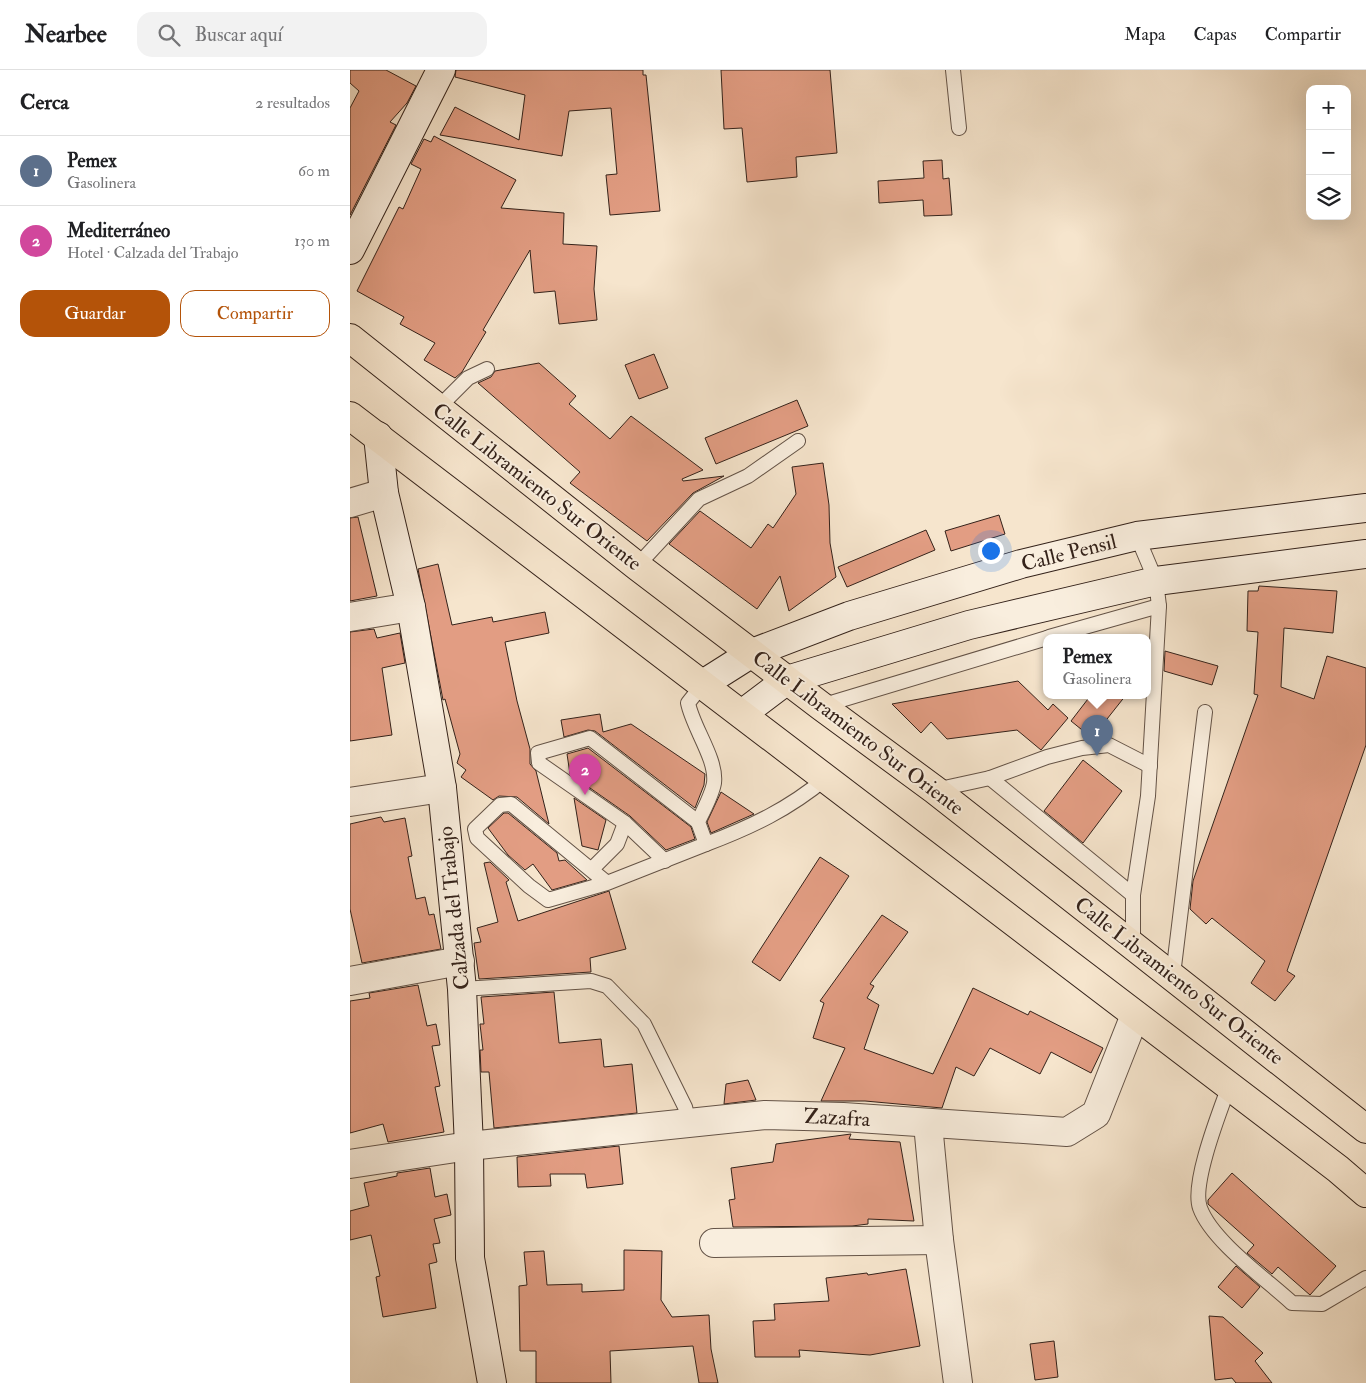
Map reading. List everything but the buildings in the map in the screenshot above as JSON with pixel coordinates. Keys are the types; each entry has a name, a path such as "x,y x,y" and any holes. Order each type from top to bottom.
{"main road":[{"name":"Calle Libramiento Sur Oriente","path":"350,338 637,566 935,790 1174,975 1366,1129"},
{"path":"350,416 1229,1086 1366,1193"}],"street":[{"path":"350,250 441,70"},
{"name":"Calzada del Trabajo","path":"378,436 384,493 411,607 442,788 462,989 469,1146 470,1258 492,1383"},
{"path":"350,503 384,493"},
{"name":"Calle Pensil","path":"703,684 752,653 858,613 1021,564 1137,536 1366,508"},
{"path":"742,714 787,680 970,625 1158,594 1366,554"},
{"path":"350,617 411,607"},
{"path":"350,802 442,788"},
{"path":"350,982 460,961"},
{"name":"Zazafra","path":"350,1164 469,1146 765,1115 843,1117 1068,1132 1096,1114 1135,1015"},
{"path":"928,1124 939,1240 958,1383"},
{"path":"714,1243 939,1240"}],"lane":[{"path":"953,70 960,128"},
{"path":"438,408 468,378 487,368"},
{"path":"637,566 699,499 748,476 798,441"},
{"path":"1133,945 1133,895 1148,796 1158,594 1137,536"},
{"path":"1058,634 1158,594"},
{"path":"821,706 1043,639"},
{"path":"698,822 714,783 709,754 691,720 688,703 703,684"},
{"path":"1174,975 1205,712"},
{"path":"665,861 625,823 539,763 538,753 590,738 698,822 706,844"},
{"path":"935,790 990,778 1082,748 1109,745 1150,766"},
{"path":"607,883 592,868 511,804 500,804 475,829 477,838 529,886 548,900 607,883 743,830 801,799 826,778"},
{"path":"990,778 1133,895"},
{"path":"592,868 617,844 625,823"},
{"path":"462,989 591,981 607,986 644,1024 685,1107 689,1123"},
{"path":"1229,1086 1210,1140 1199,1188 1199,1207 1214,1232 1292,1303 1322,1304 1366,1278"}],"place":[{"name":"Pemex","path":"1097,756"},
{"name":"Mediterráneo","path":"585,795"}]}
